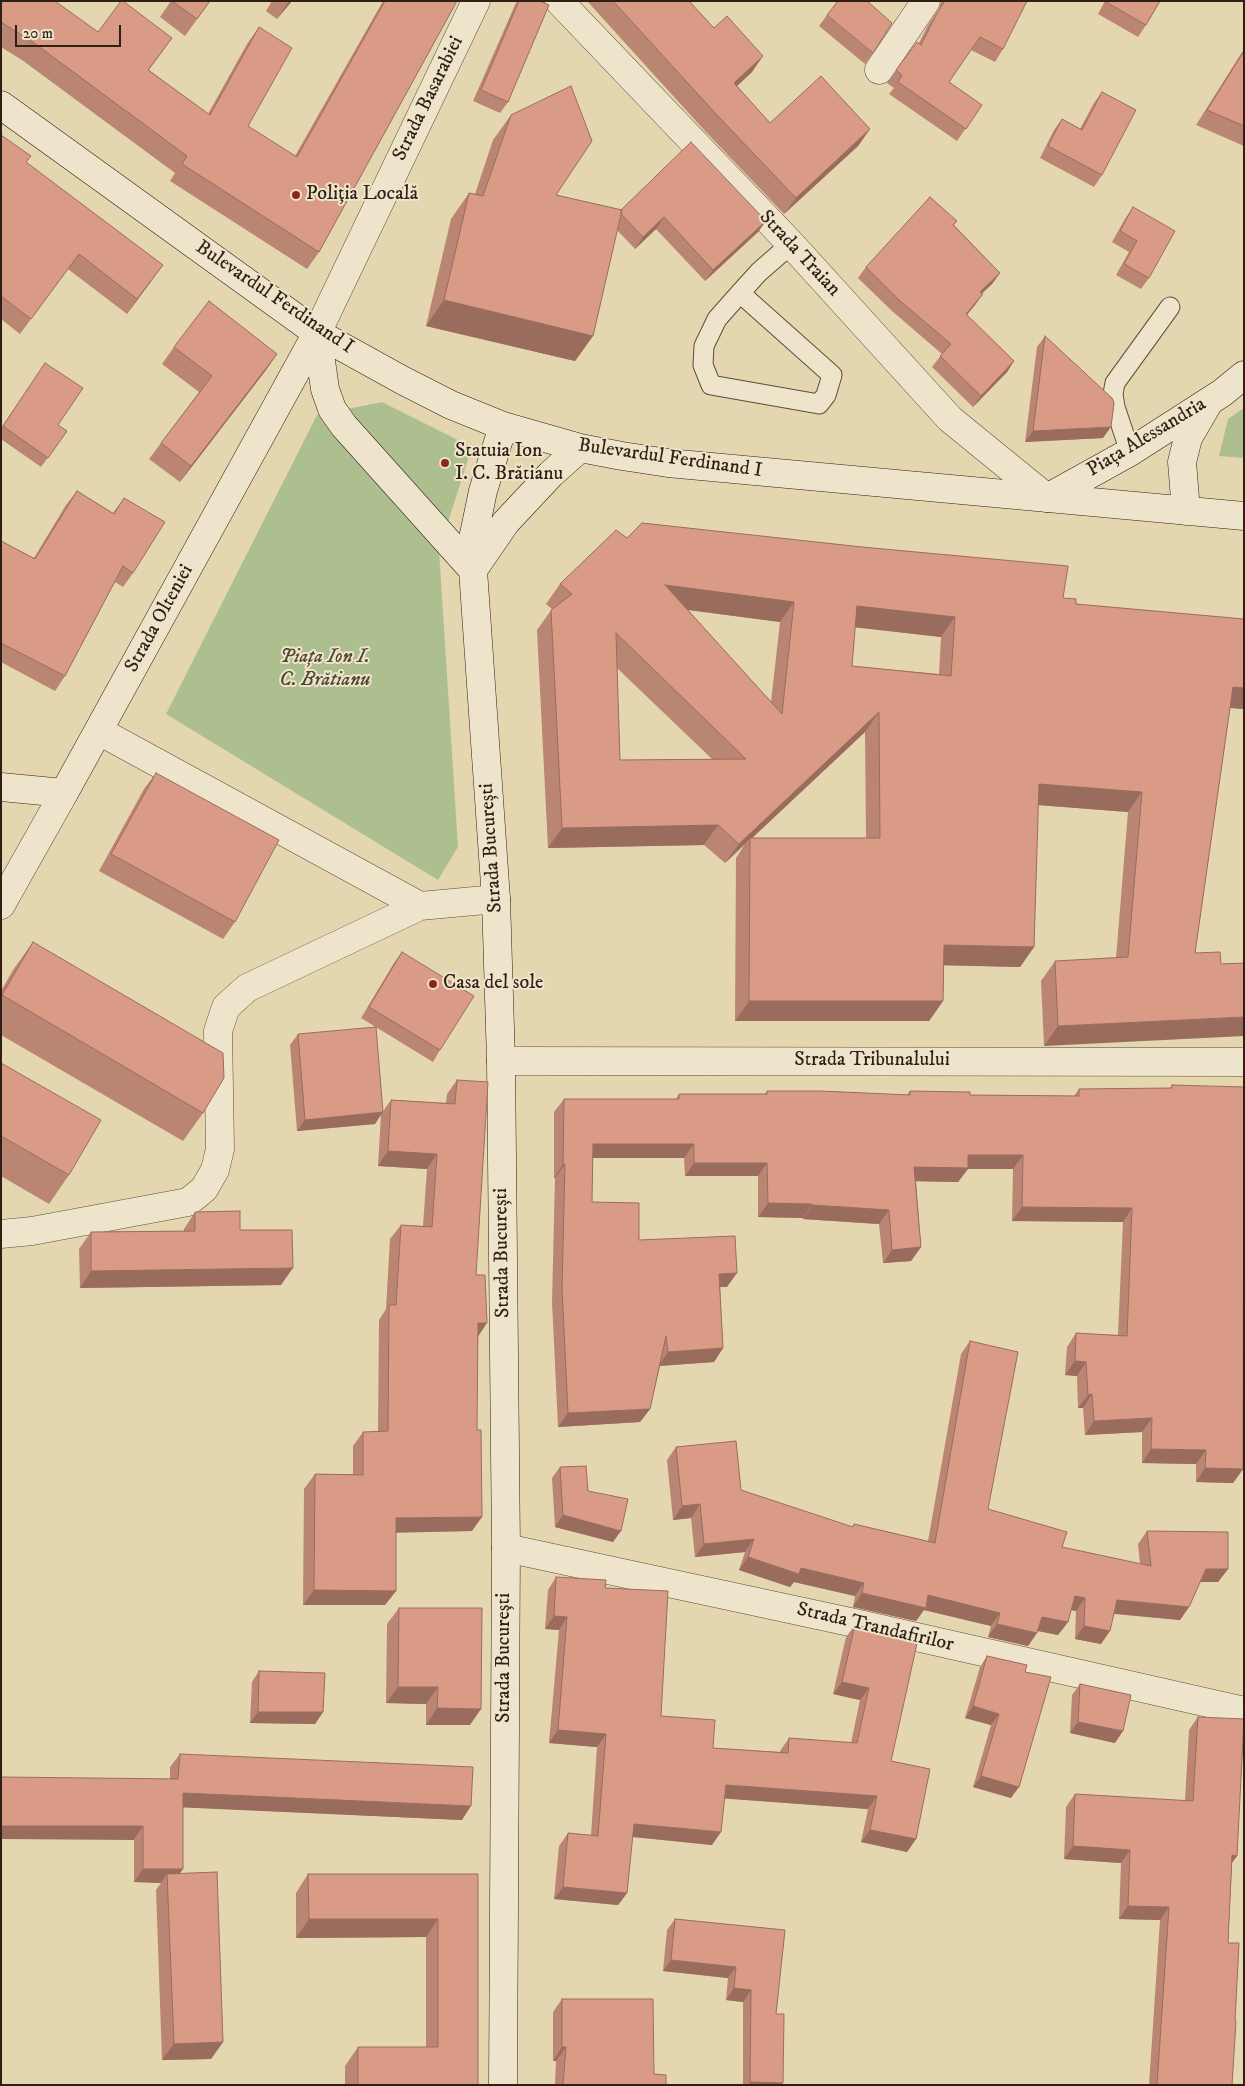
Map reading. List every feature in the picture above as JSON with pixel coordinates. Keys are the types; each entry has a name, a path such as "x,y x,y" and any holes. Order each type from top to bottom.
{"street":[{"name":"Strada Basarabiei","path":"317,333 476,1"},
{"name":"Strada Traian","path":"559,1 791,244 950,419 1047,498"},
{"path":"879,70 926,1"},
{"name":"Bulevardul Ferdinand I","path":"1,105 317,333 402,380 451,404 503,426 580,448 622,456 704,467 1047,498"},
{"path":"317,333 325,389 332,409 344,426 473,570 506,522 551,474 580,448"},
{"name":"Strada Olteniei","path":"1,905 99,731 317,333"},
{"name":"Piața Alessandria","path":"1047,498 1130,452 1210,401 1244,375"},
{"path":"1186,511 1182,462 1188,438 1210,401"},
{"name":"Strada București","path":"503,426 483,491 474,539 473,570 496,900 501,1061 506,1548 503,2085"},
{"path":"1047,498 1244,516"},
{"path":"99,731 420,906"},
{"path":"1,787 64,792"},
{"path":"1,1234 32,1231 188,1202 204,1189 215,1170 220,1149 218,1030 226,1007 247,988 420,906 496,900"},
{"name":"Strada Tribunalului","path":"501,1061 1244,1062"},
{"name":"Strada Trandafirilor","path":"506,1548 850,1622 1244,1711"}],"lane":[{"path":"740,293 832,375 826,395 818,404 711,385 702,365 704,346 718,319 740,293 759,272 791,244"},
{"path":"1130,452 1115,407 1113,394 1115,383 1170,307"}],"green space":[{"name":"Piața Ion I. C. Brătianu","path":"382,402 472,447 439,550 458,847 438,880 166,714 317,415"},
{"path":"1244,408 1244,458 1219,456 1228,419"}],"building":[{"path":"1,1 55,1 98,32 121,1 123,1 172,38 148,70 210,115 259,27 292,48 248,126 297,157 385,1 457,1 319,252 182,164 187,156 34,43 1,22"},
{"path":"172,1 210,1 197,19"},
{"path":"519,1 540,1 549,5 508,102 481,90"},
{"path":"613,1 689,1 714,28 727,16 763,56 734,83 770,123 821,76 870,129 796,198"},
{"path":"838,1 867,1 892,23 873,53 827,15"},
{"path":"945,1 1027,1 1003,49 980,37 949,82 982,105 966,129 898,82 902,75 896,70 917,42 921,45"},
{"path":"1106,1 1160,1 1146,25"},
{"path":"1244,51 1244,126 1207,110"},
{"path":"571,86 592,141 556,195 622,210 593,336 444,300 469,193 483,196 511,115"},
{"path":"1102,92 1136,110 1102,175 1048,146 1062,119 1082,130"},
{"path":"1,135 31,156 26,162 163,265 137,299 79,254 31,319 1,296"},
{"path":"691,142 766,221 713,270 664,217 643,237 621,214 621,210"},
{"path":"930,197 957,221 953,225 1000,273 980,292 983,294 966,314 1014,361 981,396 940,356 951,344 899,300 866,267"},
{"path":"1133,207 1175,231 1149,278 1124,264 1137,241 1120,231"},
{"path":"209,301 277,354 191,466 161,443 212,376 174,347"},
{"path":"1045,336 1112,398 1114,403 1111,427 1033,431"},
{"path":"45,363 83,388 58,425 67,431 48,458 3,426"},
{"path":"77,491 114,514 124,498 165,522 133,573 123,566 65,676 1,643 1,541 35,559"},
{"path":"642,523 862,547 1068,566 1063,598 1076,599 1076,604 1244,619 1244,688 1233,687 1195,953 1220,952 1221,964 1244,963 1244,1017 1058,1026 1055,961 1128,957 1142,792 1039,784 1034,947 944,945 943,1001 749,1001 750,838 880,838 879,712 739,844 718,825 562,828 551,610 572,594 560,584 616,530 627,538","holes":["665,585 794,602 782,714","857,606 955,617 951,676 852,666","616,633 746,759 620,760"]},
{"path":"156,773 279,840 235,922 111,854"},
{"path":"33,942 223,1053 224,1078 203,1113 2,995"},
{"path":"402,952 474,996 440,1050 369,1007"},
{"path":"376,1027 383,1112 305,1120 298,1034"},
{"path":"1,1063 101,1120 69,1175 1,1136"},
{"path":"457,1080 488,1082 476,1275 485,1275 487,1323 478,1323 477,1430 481,1430 482,1517 396,1518 396,1591 314,1590 315,1474 363,1475 363,1432 388,1431 389,1305 396,1305 401,1225 432,1227 437,1154 388,1151 391,1100 455,1104"},
{"path":"1172,1085 1244,1087 1243,1469 1205,1468 1206,1450 1151,1449 1152,1418 1094,1421 1092,1394 1088,1395 1086,1362 1075,1361 1076,1333 1127,1336 1132,1208 1022,1207 1023,1155 968,1155 968,1168 914,1167 921,1247 892,1250 889,1210 812,1204 768,1203 767,1163 694,1163 694,1144 593,1144 592,1202 639,1203 639,1240 735,1236 737,1273 719,1274 723,1348 668,1352 666,1336 650,1409 568,1413 562,1288 565,1164 563,1164 564,1099 679,1099 679,1094 767,1094 767,1091 910,1095 910,1091 970,1092 970,1095 1079,1096 1079,1089 1172,1088"},
{"path":"240,1211 240,1230 292,1230 293,1268 91,1271 91,1232 195,1231 195,1212"},
{"path":"970,1341 1018,1352 988,1509 1067,1532 1062,1547 1151,1566 1147,1531 1228,1532 1228,1569 1206,1569 1189,1607 1117,1600 1110,1631 1084,1626 1085,1598 1075,1596 1068,1622 1042,1617 1037,1633 997,1624 1000,1613 928,1595 926,1608 862,1593 864,1583 801,1568 799,1574 748,1557 754,1539 704,1544 700,1504 682,1506 676,1447 736,1441 741,1490 853,1527 854,1524 935,1543"},
{"path":"586,1466 588,1491 628,1499 621,1531 563,1515 560,1467"},
{"path":"556,1577 606,1580 605,1588 668,1591 661,1716 715,1720 713,1748 788,1753 789,1738 857,1743 869,1688 842,1682 855,1625 918,1639 891,1761 930,1769 916,1839 870,1830 877,1796 726,1785 721,1832 634,1824 627,1893 563,1887 568,1833 598,1836 606,1734 558,1730 567,1617 554,1616"},
{"path":"399,1608 482,1608 481,1709 437,1708 438,1687 398,1687"},
{"path":"987,1656 1027,1665 1025,1672 1051,1677 1019,1787 981,1776 999,1714 973,1706"},
{"path":"259,1671 325,1673 323,1712 258,1712"},
{"path":"1080,1684 1131,1695 1123,1731 1078,1722"},
{"path":"1198,1717 1244,1719 1237,1856 1232,1855 1228,1943 1239,1943 1232,2085 1157,2085 1169,1907 1128,1906 1130,1850 1073,1846 1075,1794 1193,1801"},
{"path":"180,1754 473,1767 471,1806 183,1793 183,1869 143,1869 143,1826 1,1826 1,1777 178,1779"},
{"path":"217,1872 223,2042 174,2044 167,1874"},
{"path":"308,1874 478,1874 478,2085 358,2085 358,2047 438,2047 438,1919 309,1919"},
{"path":"675,1919 785,1930 776,2014 784,2014 783,2083 750,2082 751,1990 734,1988 736,1967 671,1960"},
{"path":"562,1999 653,1999 654,2074 666,2075 666,2085 563,2085 566,2047 562,2047"}],"place":[{"name":"Poliția Locală","path":"296,195"},
{"name":"Statuia Ion I. C. Brătianu","path":"445,463"},
{"name":"Casa del sole","path":"433,984"}]}
